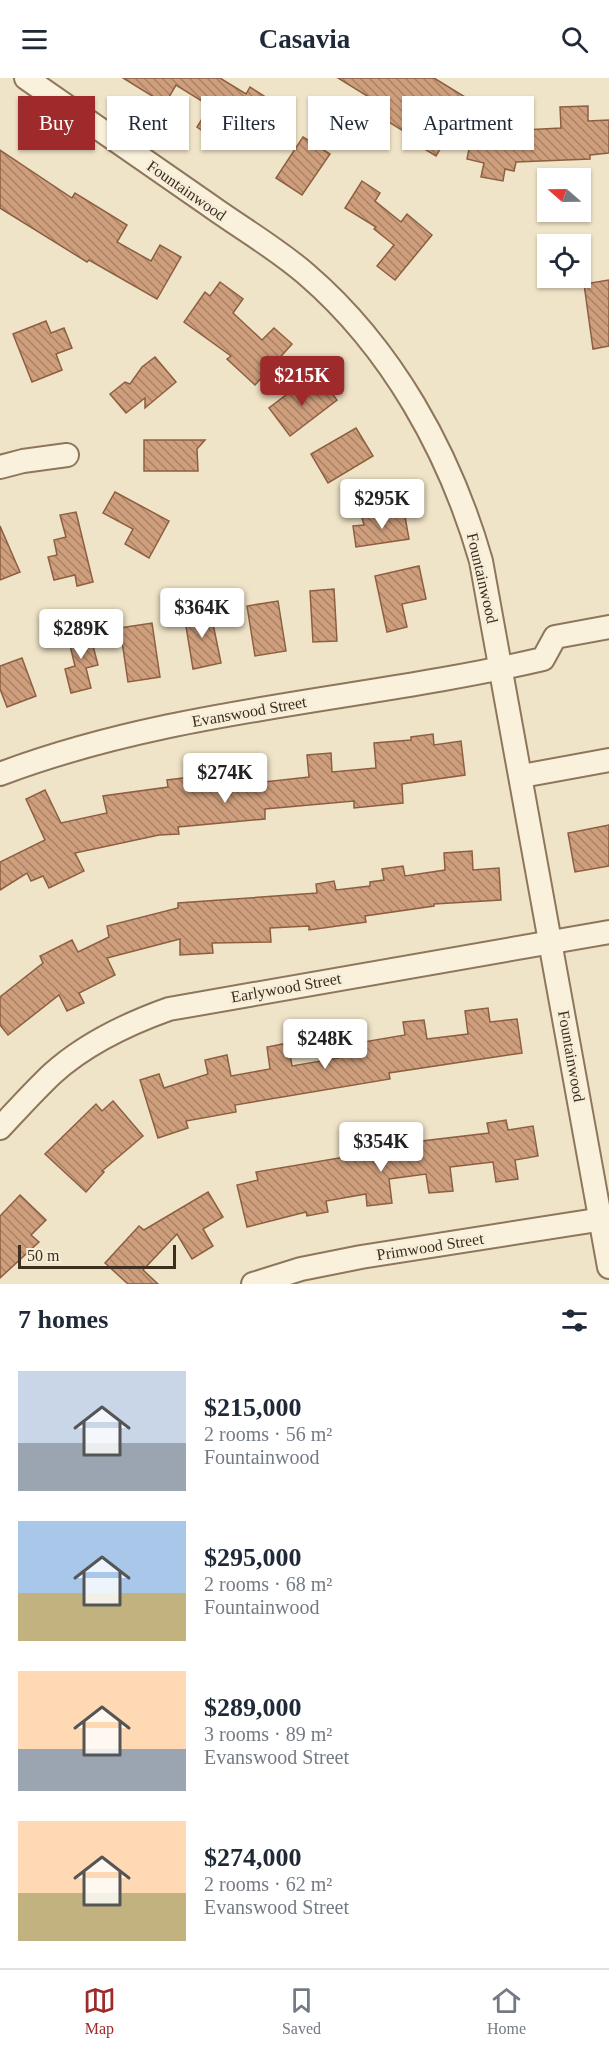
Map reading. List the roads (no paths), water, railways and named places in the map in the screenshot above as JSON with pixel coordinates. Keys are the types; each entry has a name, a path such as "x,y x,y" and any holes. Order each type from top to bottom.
{"street":[{"name":"Fountainwood","path":"26,78 306,274 356,324 401,383 445,459 468,515 482,561 551,942 605,1218 609,1267"},
{"path":"0,467 23,461 68,455"},
{"name":"Evanswood Street","path":"0,774 62,752 157,728 315,698 502,669 543,659 555,637 609,627"},
{"path":"522,776 609,760"},
{"name":"Earlywood Street","path":"0,1128 53,1073 85,1049 131,1022 169,1009 609,932"},
{"name":"Primwood Street","path":"253,1284 301,1269 361,1257 605,1218"}]}
